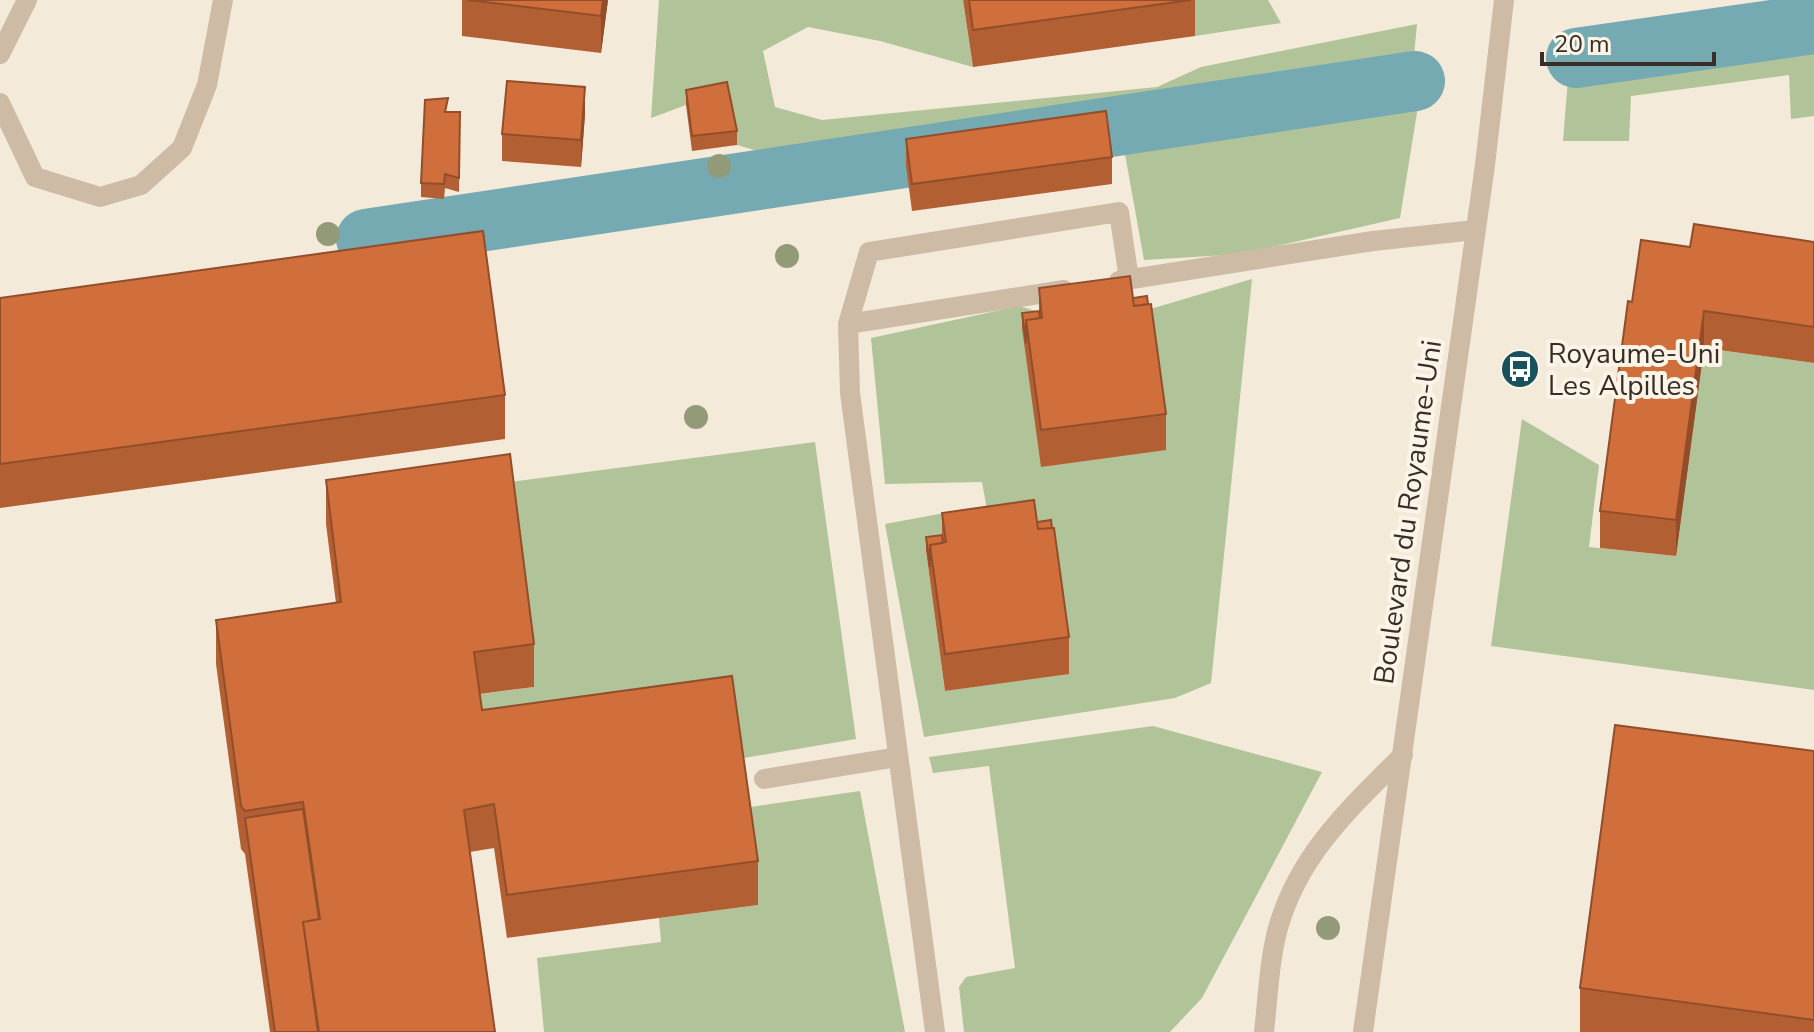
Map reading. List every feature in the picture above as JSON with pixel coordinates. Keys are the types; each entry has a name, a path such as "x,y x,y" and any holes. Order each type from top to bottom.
{"street":[{"path":"0,54 27,0"},
{"path":"0,103 35,177 100,197 141,185 182,148 207,85 223,0"},
{"name":"Boulevard du Royaume-Uni","path":"1363,1032 1475,230 1504,0"},
{"path":"935,1032 850,393 848,324 869,252 1119,212 1129,279"},
{"path":"848,324 1373,241 1475,230"},
{"path":"1264,1032 1277,931 1290,890 1320,841 1403,755"},
{"path":"764,779 898,757"}],"green space":[{"path":"659,0 963,0 973,67 880,41 808,27 763,51 775,107 822,120 1157,87 1201,67 1417,24 1413,67 786,159 737,145 727,97 686,105 651,118"},
{"path":"1189,0 1268,0 1281,23 1195,36"},
{"path":"1783,0 1814,0 1814,13 1573,48 1572,32 1782,4"},
{"path":"1814,31 1814,116 1791,119 1789,75 1631,96 1629,141 1563,141 1569,66"},
{"path":"1381,92 1420,94 1400,218 1242,254 1144,260 1121,132"},
{"path":"1252,279 1211,683 1175,698 924,737 885,524 966,509 974,536 926,552 945,691 1069,673 993,542 982,482 885,484 871,338 1019,306 1069,321 1147,310"},
{"path":"1704,348 1814,363 1814,690 1491,646 1522,419 1599,465 1589,547 1676,556"},
{"path":"815,442 856,739 738,759 482,754 474,695 534,687 510,482"},
{"path":"1153,726 1322,772 1202,998 1170,1032 964,1032 959,987 966,977 1015,968 989,766 933,773 929,757"},
{"path":"860,791 905,1032 544,1032 537,958 661,942 659,918 758,905 744,808"}],"building":[{"path":"468,0 603,0 601,16"},
{"path":"969,0 1191,0 973,30"},
{"path":"507,81 585,87 581,140 502,134"},
{"path":"727,82 737,131 692,136 686,90"},
{"path":"448,98 445,112 460,112 459,178 445,174 444,184 421,183 425,100"},
{"path":"1106,111 1112,157 912,184 906,139"},
{"path":"1694,224 1814,242 1814,327 1704,311 1676,520 1600,511 1628,301 1632,302 1641,240 1690,247"},
{"path":"483,231 505,395 0,464 0,298"},
{"path":"1130,276 1134,306 1151,304 1166,414 1041,430 1026,320 1042,318 1039,288"},
{"path":"1147,296 1148,304 1134,306 1133,298"},
{"path":"1039,311 1040,318 1026,320 1026,343 1022,313"},
{"path":"510,454 534,644 474,652 482,710 732,676 758,861 507,895 494,804 464,810 495,1032 319,1032 303,922 320,919 303,802 245,811 241,806 216,620 341,602 326,480"},
{"path":"1034,500 1038,529 1054,528 1069,637 945,654 930,545 946,542 942,513"},
{"path":"1051,520 1052,528 1038,529 1037,522"},
{"path":"942,535 943,543 930,545 930,567 926,537"},
{"path":"1615,725 1814,751 1814,1020 1580,988"},
{"path":"303,809 319,919 303,922 318,1032 275,1032 245,818"}],"waterway":[{"path":"1576,58 1814,24"},
{"path":"366,239 1415,81"}],"place":[{"name":"Royaume-Uni Les Alpilles","path":"1520,369"}]}
